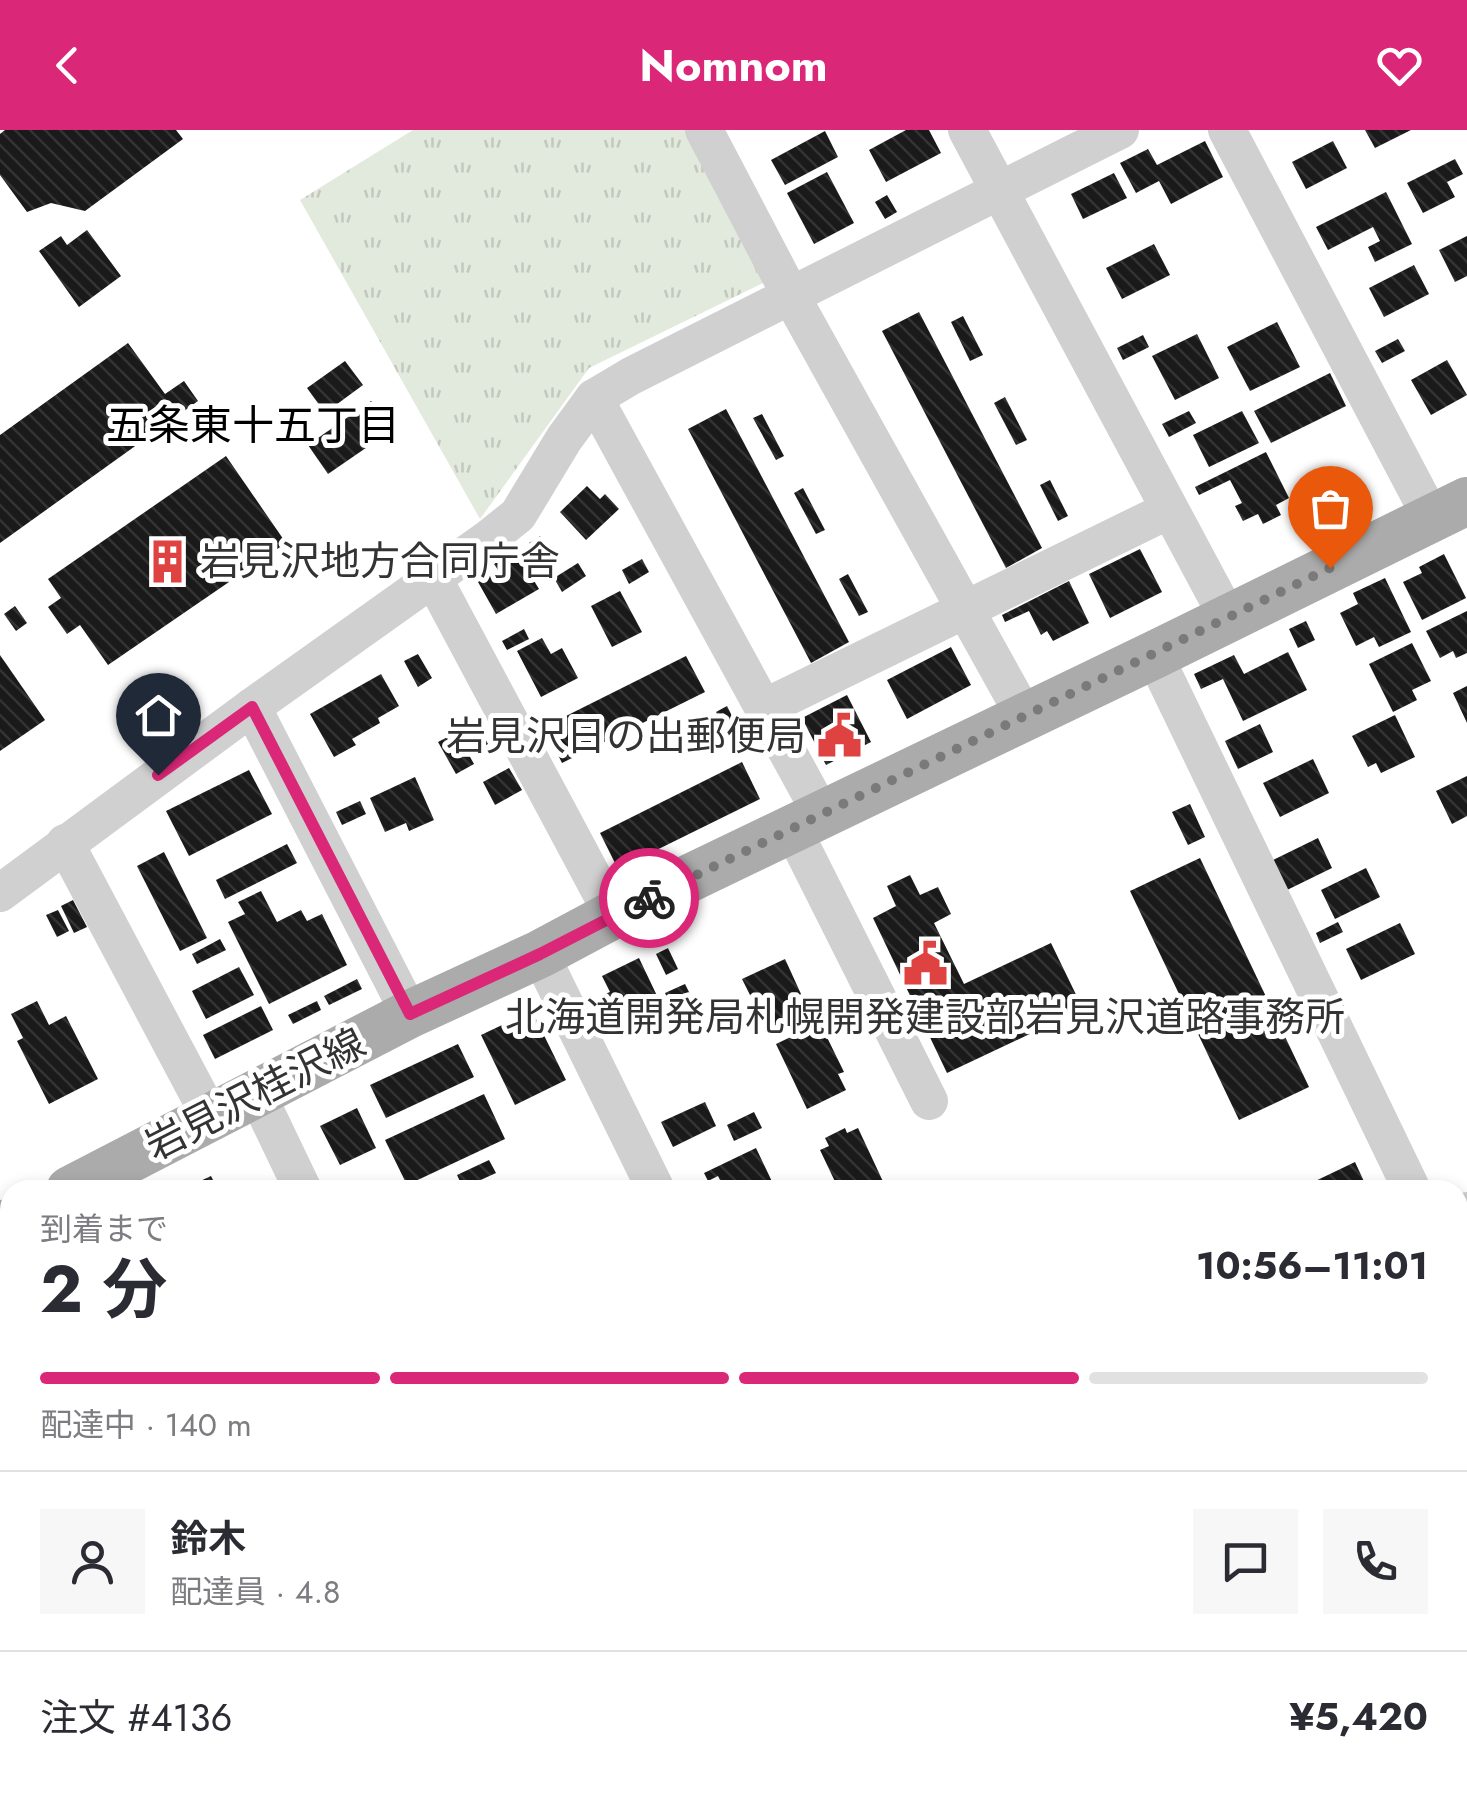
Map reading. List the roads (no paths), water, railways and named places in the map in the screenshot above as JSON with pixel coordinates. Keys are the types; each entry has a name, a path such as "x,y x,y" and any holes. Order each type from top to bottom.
{"main road":[{"name":"岩見沢桂沢線","path":"89,1180 410,1014 1228,618 1456,512"}],"street":[{"path":"704,130 791,296 1025,717"},
{"path":"967,130 1228,618"},
{"path":"0,892 518,515 594,398 1120,130"},
{"path":"1226,130 1456,512"},
{"path":"594,398 764,708 808,823 930,1101"},
{"path":"764,708 1170,510"},
{"path":"433,578 613,915"},
{"path":"1154,655 1407,1180"},
{"path":"252,707 410,1014"},
{"path":"65,843 210,1116"},
{"path":"540,954 651,1180"},
{"path":"256,1092 298,1180"}],"place":[{"name":"岩見沢地方合同庁舎","path":"167,561"},
{"name":"岩見沢日の出郵便局","path":"839,736"},
{"name":"北海道開発局札幌開発建設部岩見沢道路事務所","path":"925,964"}],"district":[{"name":"五条東十五丁目","path":"253,425"}]}
